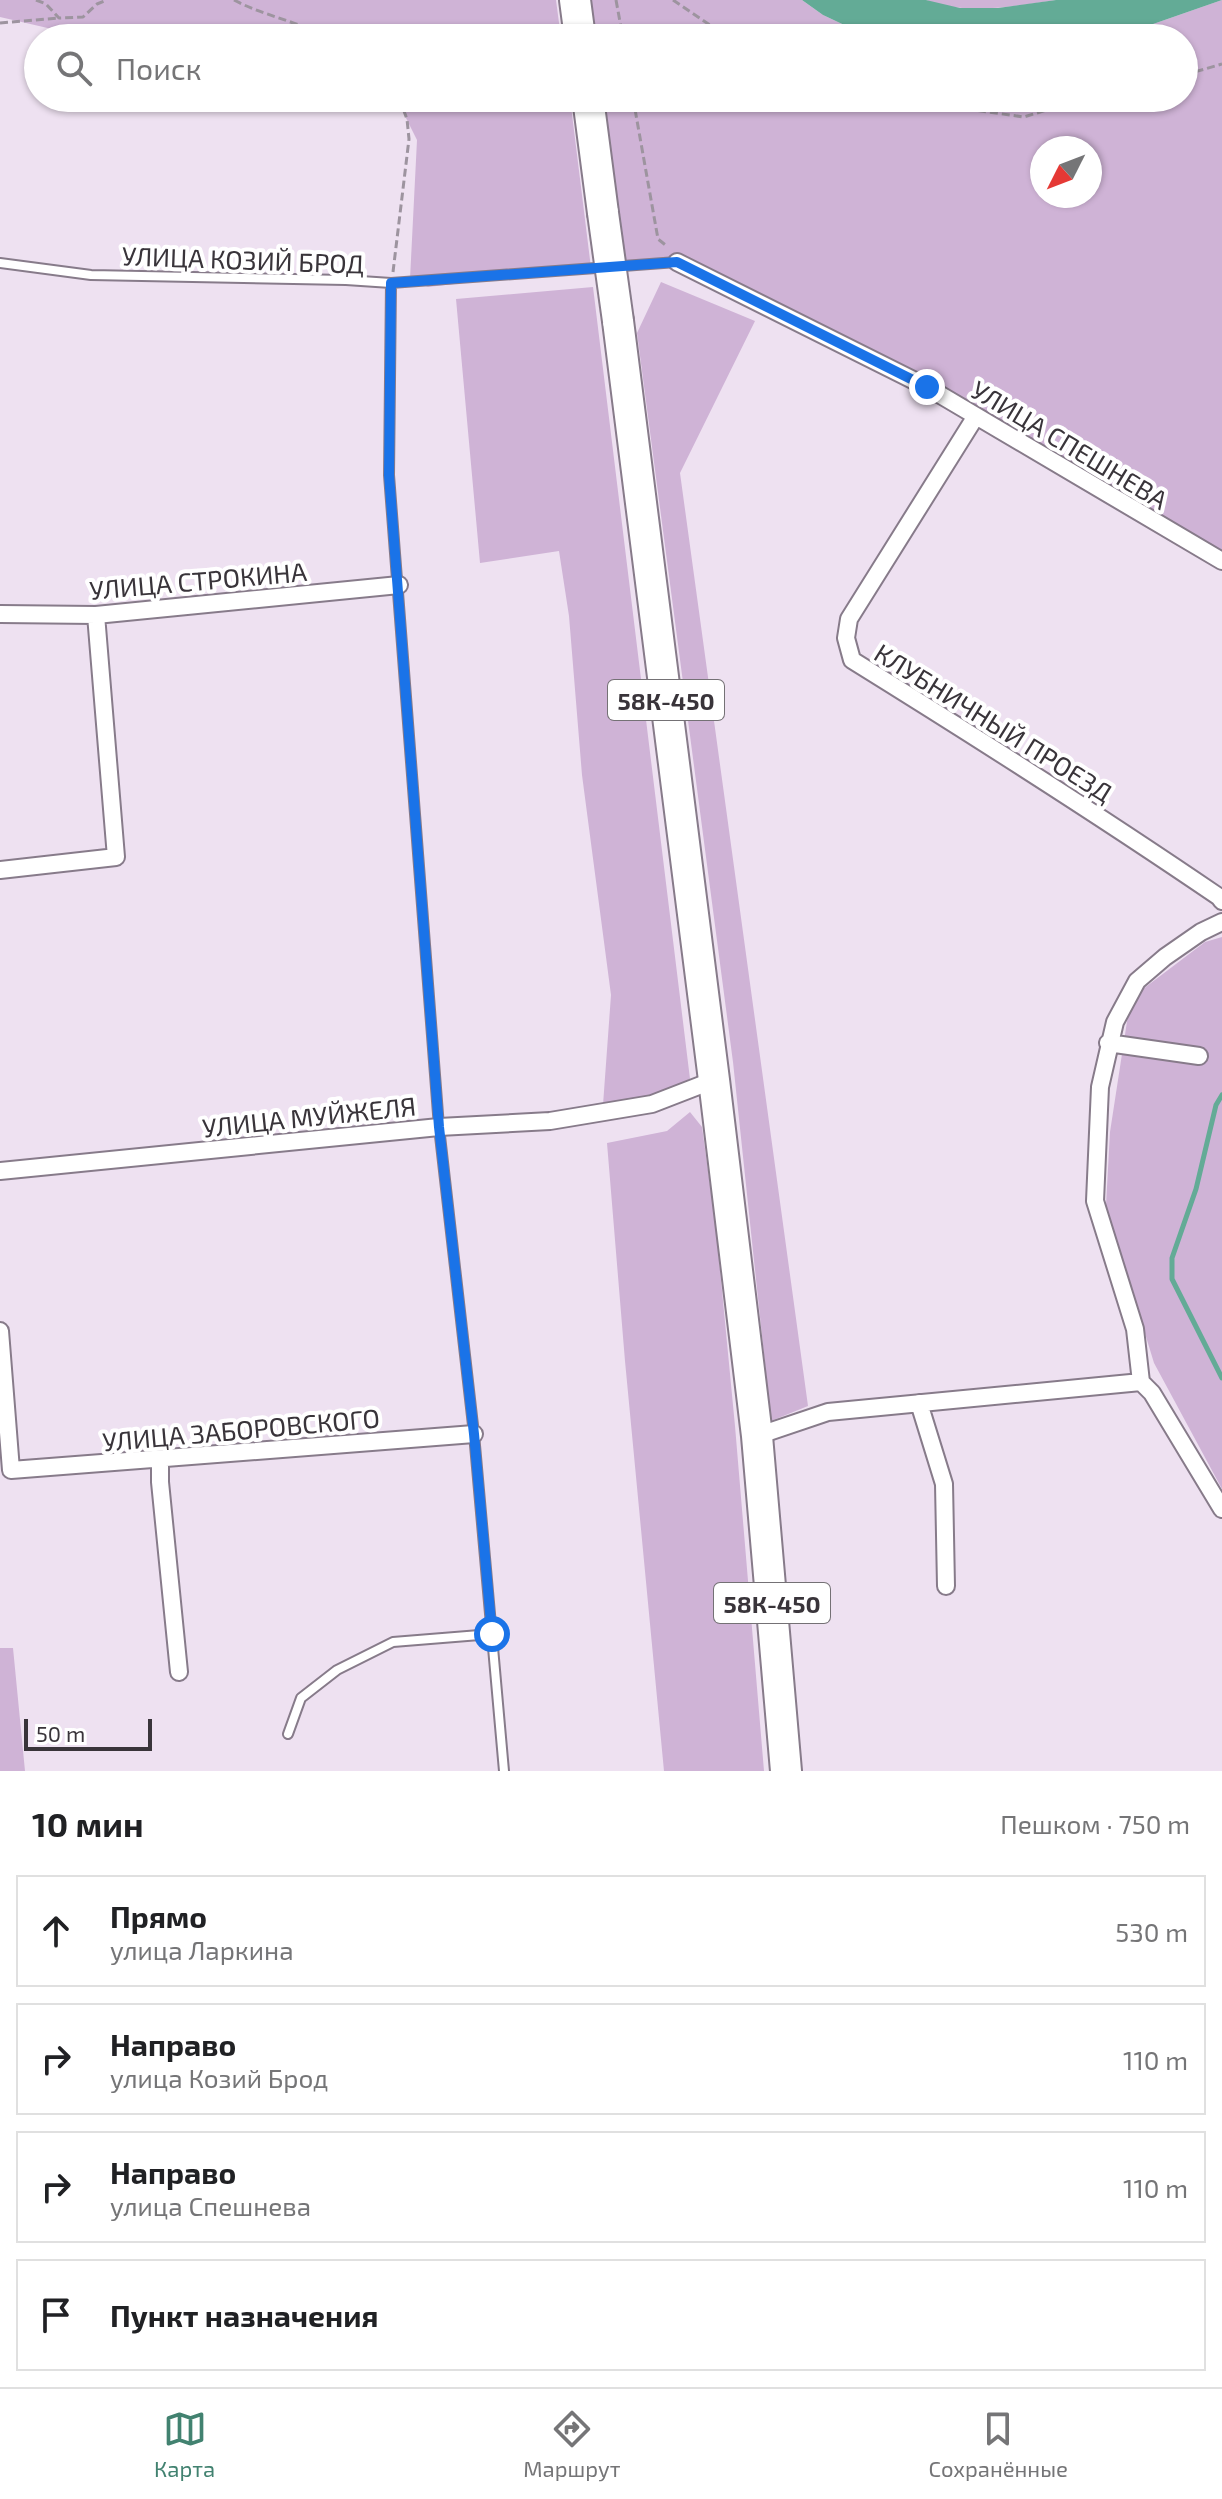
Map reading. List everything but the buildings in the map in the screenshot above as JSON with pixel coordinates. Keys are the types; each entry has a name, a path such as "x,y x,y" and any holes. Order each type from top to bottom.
{"highway":[{"path":"575,0 578,24"},
{"name":"58К-450","path":"590,112 757,1436 786,1771"}],"street":[{"name":"УЛИЦА СПЕШНЕВА","path":"677,262 927,387 1222,561"},
{"name":"КЛУБНИЧНЫЙ ПРОЕЗД","path":"976,416 849,619 846,638 852,660 1109,822 1222,901"},
{"name":"УЛИЦА СТРОКИНА","path":"0,614 96,615 399,585"},
{"path":"0,870 116,857 96,615"},
{"path":"1222,922 1201,932 1165,957 1137,981 1123,1004 1108,1043 1100,1087 1095,1201 1135,1329 1141,1382 1152,1393 1222,1509"},
{"path":"1108,1043 1199,1056"},
{"name":"УЛИЦА МУЙЖЕЛЯ","path":"0,1171 439,1127 550,1121 652,1104 714,1080"},
{"name":"УЛИЦА ЗАБОРОВСКОГО","path":"0,1331 11,1470 474,1434"},
{"path":"757,1436 828,1412 1141,1382"},
{"path":"919,1403 944,1484 946,1586"},
{"path":"160,1460 179,1672"}],"lane":[{"name":"УЛИЦА КОЗИЙ БРОД","path":"0,263 70,274 391,283 677,262"},
{"path":"391,283 389,475 439,1127 474,1434 504,1771"},
{"path":"288,1734 301,1698 337,1670 393,1642 492,1634"}],"path":[{"path":"36,0 46,4 59,18"},
{"path":"0,23 83,17 97,4 107,0"},
{"path":"234,0 295,24"},
{"path":"616,0 620,24"},
{"path":"673,0 709,24"},
{"path":"1198,71 1222,64"},
{"path":"391,283 409,139 404,112"},
{"path":"635,112 658,239 675,252 677,262"},
{"path":"988,112 1024,117 1040,112"}],"shaded area":[{"path":"0,0 556,0 559,24 30,24 0,17"},
{"path":"589,0 802,0 842,24 592,24"},
{"path":"802,0 926,0 960,8 998,8 1056,0 1222,0 1153,24 842,24"},
{"path":"926,0 1056,0 974,9"},
{"path":"1222,0 1222,553 974,414 674,269 651,264 626,266 621,249 604,112 1198,112 1198,24 1153,24"},
{"path":"403,112 572,112 591,268 428,287 410,279 417,140"},
{"path":"661,282 755,321 680,473 808,1406 771,1421 733,1062 637,333"},
{"path":"593,287 690,1079 652,1098 603,1105 611,995 582,775 569,616 559,551 480,563 456,299"},
{"path":"1222,937 1222,1489 1154,1363 1106,1205 1110,1132 1128,1015 1139,992 1205,942"},
{"path":"690,1112 702,1127 716,1228 764,1771 664,1771 607,1143 667,1131"},
{"path":"0,1648 13,1648 25,1771 0,1771"}],"waterway":[{"path":"1222,1095 1216,1105 1196,1189 1172,1258 1172,1279 1222,1378"}],"route":[{"path":"492,1634 474,1434 439,1127 389,475 391,283 677,262 927,387"}]}
